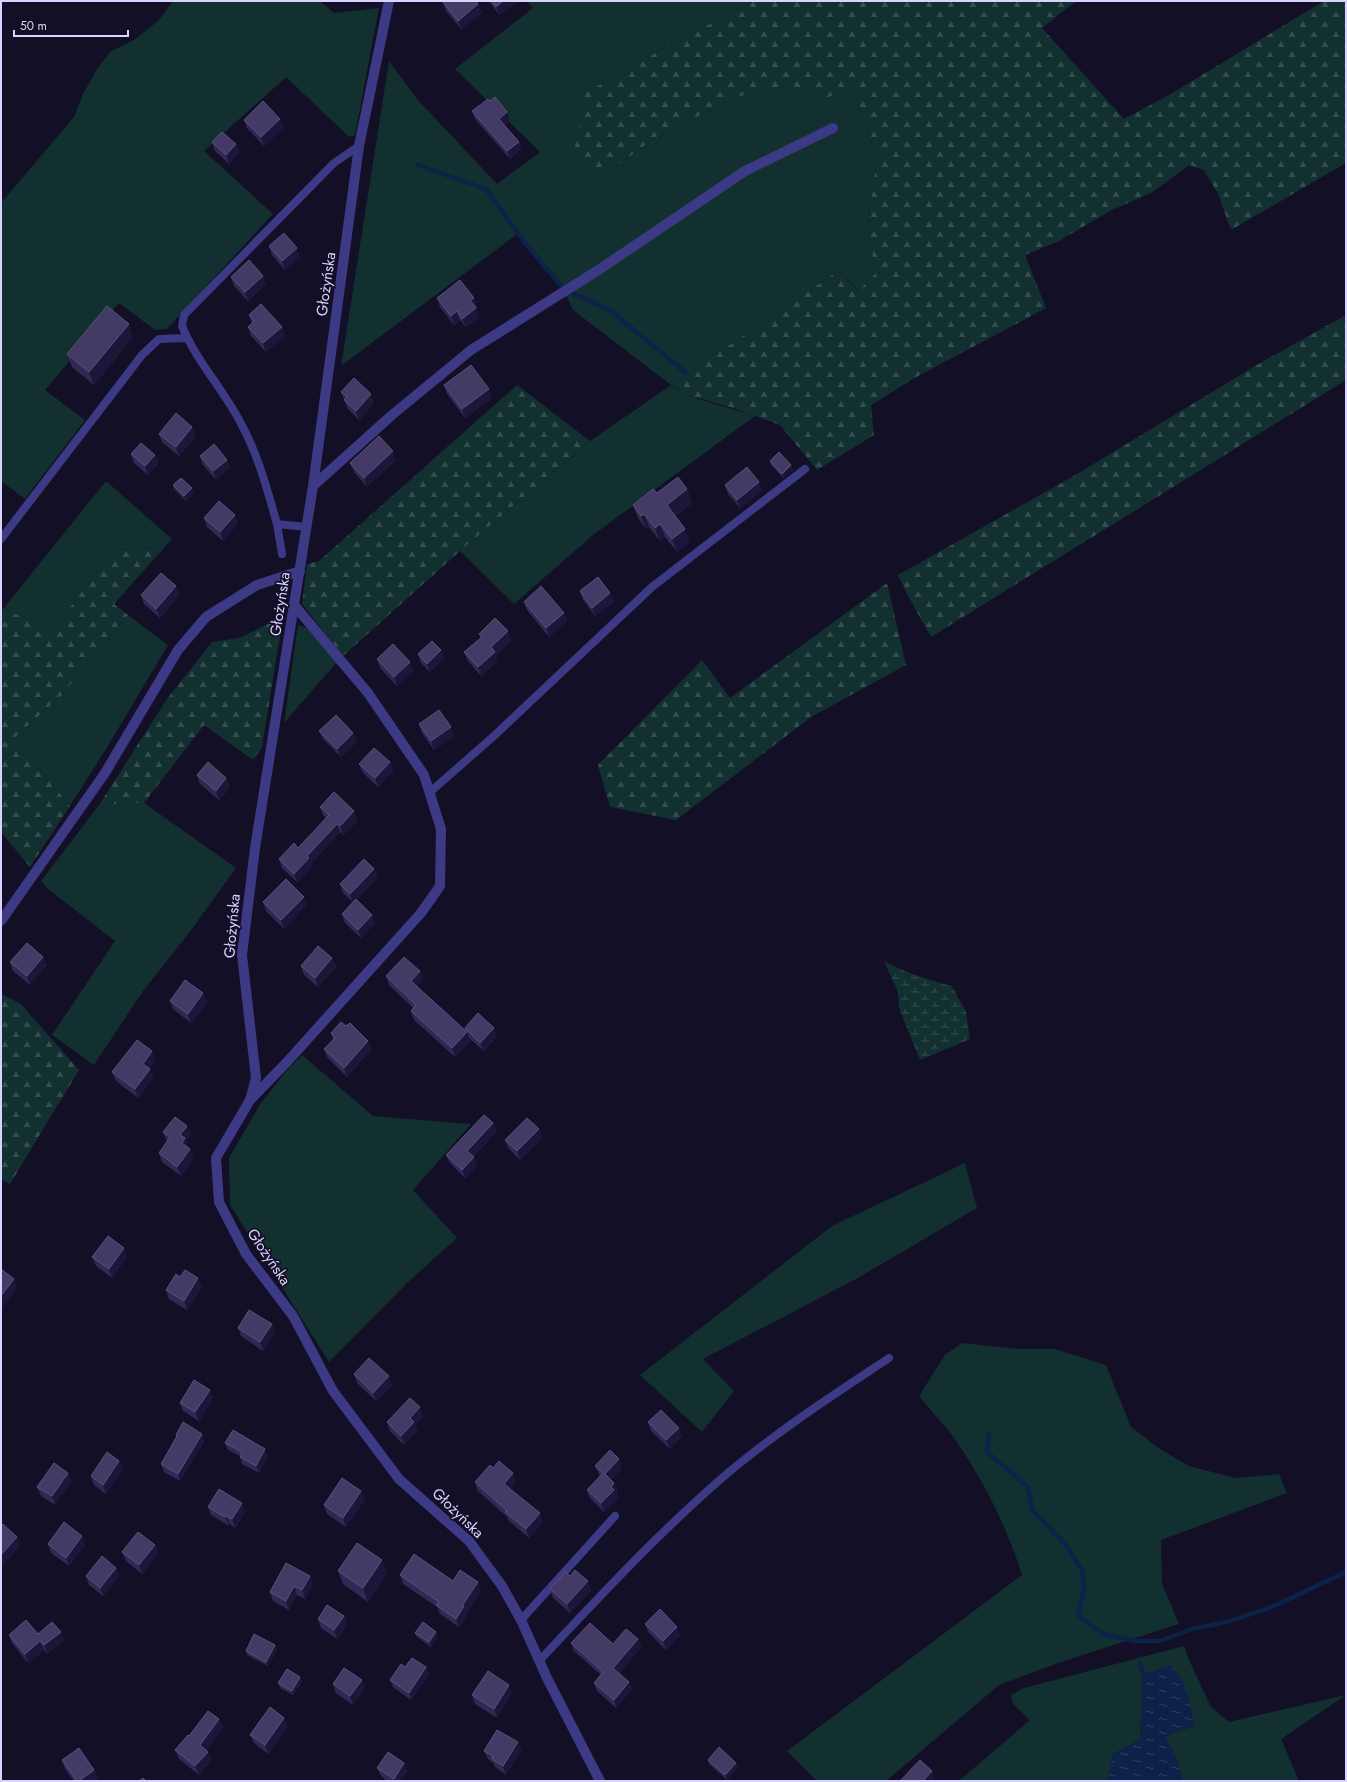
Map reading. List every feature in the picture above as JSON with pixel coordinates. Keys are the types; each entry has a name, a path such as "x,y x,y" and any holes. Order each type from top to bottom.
{"street":[{"name":"Głożyńska","path":"389,1 359,146 307,527 255,848 242,955 256,1078 250,1100 216,1158 219,1202 243,1248 293,1316 337,1397 399,1479 470,1541 502,1586 521,1620 539,1661 600,1781"},
{"path":"313,486 392,415 471,350 600,269 745,171 833,128"},
{"path":"1,921 105,773 178,650 206,617 257,585 300,571"},
{"path":"250,1100 287,1062 421,913 440,886 440,830 424,775 368,693 294,606"}],"lane":[{"path":"282,554 277,524 259,462 238,418 187,338 182,326 184,315 334,162 359,146"},
{"path":"1,539 142,355 159,339 187,338"},
{"path":"429,793 495,735 652,587 804,469"},
{"path":"277,524 307,527"},
{"path":"539,1661 618,1576 729,1472 798,1418 889,1358"},
{"path":"521,1620 615,1516"}],"green space":[{"path":"173,1 320,1 334,13 379,8 355,135 349,137 286,77 204,151 273,214 167,329 155,330 119,303 45,390 85,420 25,499 1,481 1,203 74,117 83,94 97,69 110,52 134,40 158,21"},
{"path":"527,1 754,1 673,43 585,93 602,177 652,140 736,97 790,85 825,98 852,88 877,157 868,224 875,274 859,291 838,271 671,386 701,400 755,416 593,535 514,604 460,551 590,441 671,385 573,310 562,287 516,235 341,366 389,61 417,99 497,184 540,152 455,69 533,8"},
{"path":"754,1 1076,1 1042,28 1124,119 1169,95 1324,1 1346,1 1346,163 1231,230 1218,194 1204,170 1189,165 1153,192 1112,210 1057,242 1025,255 1046,308 918,376 871,405 874,435 817,470 780,425 733,408 684,394 671,385 838,271 858,291 875,274 868,224 877,157 852,89 825,98 790,85 736,97 652,140 602,177 574,151 585,93 673,43"},
{"path":"1346,315 1346,380 931,637 898,575 1072,477 1260,363"},
{"path":"517,385 590,441 460,551 343,656 302,604 307,564 319,561"},
{"path":"106,481 172,539 164,548 114,550 53,629 3,609"},
{"path":"164,548 114,604 128,615 60,697 14,738 70,806 30,867 1,832 1,611 3,609 53,629 114,550"},
{"path":"887,583 906,665 811,717 676,820 610,807 598,765 702,660 730,698"},
{"path":"128,615 168,645 111,741 70,806 14,738 60,697"},
{"path":"283,617 262,747 253,760 204,725 144,803 99,805 167,699 212,642 239,638"},
{"path":"298,625 307,628 337,662 284,723"},
{"path":"144,803 236,868 189,933 143,991 94,1065 52,1035 115,941 48,889 41,881 99,805"},
{"path":"884,961 917,976 952,986 966,1012 970,1039 920,1060 899,1008 898,992"},
{"path":"1,994 21,1004 79,1070 10,1184 1,1179"},
{"path":"302,1055 373,1116 471,1124 413,1190 457,1238 408,1282 329,1362 230,1205 229,1158 261,1103 287,1070"},
{"path":"965,1163 977,1208 856,1279 703,1359 734,1391 702,1432 640,1375 832,1226"},
{"path":"962,1343 1019,1349 1055,1349 1106,1365 1131,1427 1160,1449 1189,1466 1235,1478 1279,1474 1287,1493 1161,1540 1162,1584 1179,1624 1061,1662 999,1685 886,1781 817,1781 787,1751 1022,1575 1002,1521 975,1470 954,1438 919,1396 945,1355"},
{"path":"1184,1646 1211,1707 1229,1722 1346,1695 1281,1739 1299,1781 1183,1781 1178,1762 1165,1736 1194,1726 1143,1674 1140,1740 1113,1754 1108,1781 959,1781 1030,1720 1013,1704 1011,1695 1024,1688"}],"water":[{"path":"1172,1665 1188,1694 1192,1708 1194,1726 1165,1736 1178,1762 1183,1781 1108,1781 1113,1754 1140,1740 1143,1674"}],"building":[{"path":"476,1 478,4 458,21 443,2"},
{"path":"492,1 503,1 496,7"},
{"path":"495,97 507,112 499,119 519,142 507,151 472,111 488,99 490,101"},
{"path":"263,101 280,119 261,137 244,120"},
{"path":"222,132 236,144 226,155 212,142"},
{"path":"284,233 297,248 282,261 269,246"},
{"path":"249,260 263,276 245,292 231,277"},
{"path":"460,280 474,298 470,300 476,308 462,319 457,311 451,316 437,298"},
{"path":"261,304 282,327 263,343 248,327 254,321 249,315"},
{"path":"107,306 129,324 89,372 67,354"},
{"path":"471,365 489,389 462,409 444,385"},
{"path":"354,378 371,394 356,411 344,400 347,397 341,392"},
{"path":"176,413 192,427 176,447 159,434"},
{"path":"379,436 393,451 364,478 350,463"},
{"path":"141,443 155,455 145,466 131,454"},
{"path":"214,444 227,460 213,471 200,456"},
{"path":"779,452 791,465 782,474 770,461"},
{"path":"747,467 759,482 737,500 725,485"},
{"path":"678,477 687,489 667,505 685,529 672,539 660,524 655,528 644,514 641,516 633,505 653,489 657,493"},
{"path":"181,478 192,488 184,496 173,485"},
{"path":"219,501 235,515 220,532 204,518"},
{"path":"161,573 176,586 156,609 141,595"},
{"path":"598,577 610,593 592,608 580,591"},
{"path":"541,586 564,613 546,628 524,602"},
{"path":"495,618 508,631 491,647 495,652 478,667 464,652 482,637 479,634"},
{"path":"432,641 441,650 427,664 418,654"},
{"path":"393,644 410,662 394,677 377,659"},
{"path":"439,710 451,727 431,741 419,724"},
{"path":"336,715 353,733 337,749 319,731"},
{"path":"374,748 390,762 375,778 359,764"},
{"path":"208,762 226,778 216,791 197,775"},
{"path":"334,792 354,811 340,826 337,824 307,856 309,858 294,874 279,859 294,843 298,848 329,815 320,807"},
{"path":"364,859 374,869 350,894 340,884"},
{"path":"286,879 304,897 281,920 263,902"},
{"path":"356,899 372,915 358,930 342,914"},
{"path":"27,943 43,957 27,976 10,962"},
{"path":"318,946 332,958 315,978 301,966"},
{"path":"404,957 420,971 411,981 467,1032 452,1048 411,1011 416,1005 386,976"},
{"path":"185,980 203,993 188,1014 170,1001"},
{"path":"478,1013 494,1028 480,1043 465,1028"},
{"path":"341,1022 346,1026 350,1023 368,1041 344,1068 324,1049 335,1038 331,1033"},
{"path":"137,1040 152,1051 143,1064 150,1069 135,1089 112,1072"},
{"path":"484,1115 493,1123 467,1151 474,1157 462,1170 446,1155"},
{"path":"175,1117 187,1126 180,1135 185,1138 182,1143 190,1149 177,1167 159,1153 170,1137 163,1132"},
{"path":"527,1118 539,1129 517,1151 505,1140"},
{"path":"108,1236 124,1248 109,1269 92,1257"},
{"path":"1,1269 14,1279 1,1296"},
{"path":"185,1270 198,1278 184,1301 166,1290 176,1274 180,1277"},
{"path":"249,1310 272,1324 260,1342 238,1328"},
{"path":"369,1358 389,1376 373,1393 354,1374"},
{"path":"194,1380 210,1390 195,1412 180,1403"},
{"path":"410,1398 420,1407 410,1418 414,1422 401,1436 387,1422"},
{"path":"661,1410 679,1428 666,1440 648,1422"},
{"path":"183,1422 202,1434 178,1474 161,1464"},
{"path":"233,1430 265,1449 256,1466 240,1457 242,1452 225,1443"},
{"path":"610,1450 619,1459 605,1474 614,1483 611,1487 614,1490 601,1503 587,1490 603,1473 595,1466"},
{"path":"107,1452 119,1461 103,1485 91,1476"},
{"path":"499,1461 513,1473 504,1484 540,1513 526,1529 505,1512 507,1511 475,1482 490,1465 493,1468"},
{"path":"54,1463 68,1473 52,1496 37,1487"},
{"path":"342,1478 361,1491 343,1518 324,1505"},
{"path":"219,1489 242,1503 232,1519 226,1516 225,1517 208,1507"},
{"path":"64,1522 82,1536 66,1558 48,1544"},
{"path":"3,1524 17,1537 1,1555 1,1526"},
{"path":"138,1532 155,1545 139,1565 122,1552"},
{"path":"357,1543 382,1560 363,1588 338,1571"},
{"path":"414,1554 453,1581 460,1570 478,1582 462,1606 464,1606 456,1619 436,1605 439,1602 400,1575"},
{"path":"102,1556 116,1568 100,1588 86,1576"},
{"path":"286,1563 310,1576 302,1590 294,1586 286,1601 270,1592"},
{"path":"575,1570 588,1581 567,1604 550,1589 565,1572 570,1576"},
{"path":"327,1605 344,1616 334,1630 318,1619"},
{"path":"660,1609 677,1627 663,1641 645,1624"},
{"path":"26,1620 38,1634 52,1622 61,1632 44,1645 40,1641 25,1654 9,1635"},
{"path":"423,1622 436,1632 429,1642 415,1633"},
{"path":"590,1623 613,1644 626,1629 638,1639 613,1668 629,1682 614,1700 594,1683 603,1672 571,1643"},
{"path":"254,1634 275,1645 266,1662 246,1651"},
{"path":"412,1658 426,1667 409,1693 390,1680 401,1664 405,1667"},
{"path":"344,1668 362,1680 350,1696 333,1684"},
{"path":"287,1669 300,1677 292,1691 278,1683"},
{"path":"488,1671 509,1685 494,1709 472,1695"},
{"path":"270,1707 284,1718 265,1745 250,1735"},
{"path":"208,1711 219,1719 200,1745 208,1752 195,1766 175,1750 188,1735 189,1736"},
{"path":"497,1730 518,1742 503,1766 492,1759 493,1756 484,1751"},
{"path":"719,1747 736,1763 725,1775 708,1760"},
{"path":"79,1748 94,1770 77,1781 62,1760"},
{"path":"388,1752 404,1763 394,1779 377,1768"},
{"path":"920,1760 932,1771 923,1781 900,1781"},
{"path":"143,1778 146,1781 139,1781"}],"waterway":[{"path":"418,165 486,189 524,242 562,287"},
{"path":"572,293 611,311 686,373"},
{"path":"989,1434 987,1452 1028,1487 1032,1510 1065,1544 1082,1570 1084,1590 1078,1616 1104,1634 1135,1641 1160,1641 1192,1629 1227,1622 1272,1607 1346,1572"},
{"path":"1140,1663 1143,1674"}]}
